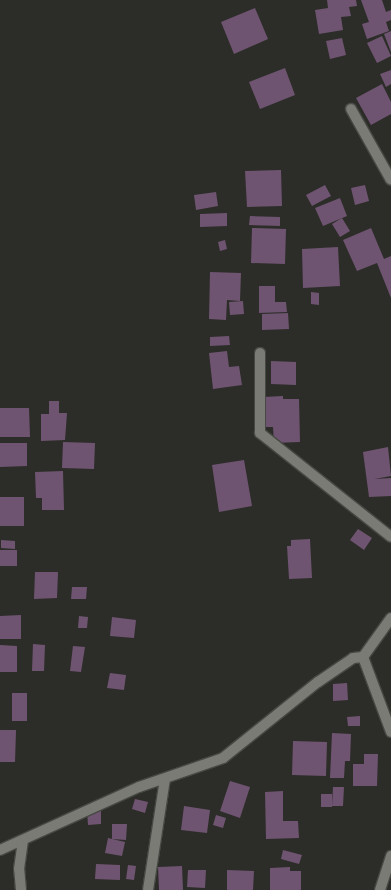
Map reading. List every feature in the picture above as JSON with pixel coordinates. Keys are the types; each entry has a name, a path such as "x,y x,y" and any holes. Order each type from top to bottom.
{"street":[{"path":"351,109 391,180"},
{"path":"260,353 260,434 391,537"},
{"path":"0,850 140,787 223,758 318,682 353,658 363,657 391,618"},
{"path":"363,657 391,732"},
{"path":"148,890 165,779"},
{"path":"21,890 19,869 22,840"},
{"path":"380,890 391,856"}],"building":[{"path":"327,0 356,0 357,6 349,7 351,16 341,17 343,30 319,34 315,10 328,8"},
{"path":"361,0 382,0 386,12 391,10 391,20 386,22 389,31 367,39 362,24 369,22"},
{"path":"255,8 268,39 234,54 221,22"},
{"path":"391,31 391,52 384,34"},
{"path":"382,36 391,56 377,63 367,43"},
{"path":"342,38 346,55 330,59 326,41"},
{"path":"285,68 295,95 260,109 249,82"},
{"path":"391,70 391,84 386,87 380,74"},
{"path":"382,84 391,102 391,114 371,125 356,98"},
{"path":"281,170 282,206 247,207 245,171"},
{"path":"325,185 331,196 312,206 306,195"},
{"path":"365,185 369,201 355,205 351,188"},
{"path":"216,192 218,206 196,210 194,195"},
{"path":"340,198 347,216 323,226 315,208"},
{"path":"227,213 227,226 200,227 200,214"},
{"path":"250,216 280,217 280,226 249,225"},
{"path":"342,218 350,231 340,237 332,224"},
{"path":"252,228 286,229 285,264 251,263"},
{"path":"371,228 384,259 391,256 391,298 377,263 357,271 343,240"},
{"path":"225,240 227,249 220,251 218,242"},
{"path":"338,247 340,286 303,288 302,249"},
{"path":"210,272 241,273 240,301 227,300 226,320 209,319"},
{"path":"259,286 275,286 275,302 286,302 287,312 259,313"},
{"path":"311,292 319,293 319,305 311,304"},
{"path":"243,301 244,314 230,315 229,302"},
{"path":"288,313 289,329 262,330 262,314"},
{"path":"229,336 230,345 210,346 210,337"},
{"path":"227,351 229,367 239,366 242,385 213,389 209,353"},
{"path":"271,361 296,362 296,385 271,384"},
{"path":"283,396 283,399 299,399 300,442 274,443 273,427 264,427 263,397"},
{"path":"49,401 59,401 59,413 67,413 65,440 41,441 41,414 49,414"},
{"path":"0,408 29,408 30,437 0,437"},
{"path":"63,442 95,443 94,469 62,468"},
{"path":"0,443 27,443 27,466 0,467"},
{"path":"388,447 391,476 374,479 391,478 391,496 369,497 363,452"},
{"path":"244,460 252,506 219,512 212,465"},
{"path":"63,471 64,510 42,510 42,498 36,498 35,472"},
{"path":"0,497 24,497 24,526 0,526"},
{"path":"358,529 372,538 364,550 350,540"},
{"path":"310,539 312,578 289,579 287,546 291,546 291,540"},
{"path":"1,540 15,541 15,549 1,548"},
{"path":"0,550 17,550 17,566 0,566"},
{"path":"35,572 58,572 57,598 34,599"},
{"path":"72,587 87,587 86,599 71,599"},
{"path":"21,615 21,639 0,639 0,616"},
{"path":"79,616 88,617 87,628 78,628"},
{"path":"112,617 136,620 134,638 110,636"},
{"path":"33,644 45,645 44,671 32,671"},
{"path":"0,645 17,646 17,672 0,672"},
{"path":"73,646 85,647 81,672 70,671"},
{"path":"110,673 126,675 124,690 107,688"},
{"path":"347,683 348,700 333,701 333,684"},
{"path":"12,693 27,693 27,721 12,721"},
{"path":"360,716 360,726 348,726 347,717"},
{"path":"0,730 16,730 15,762 0,762"},
{"path":"332,733 351,734 350,761 345,761 344,778 330,778"},
{"path":"293,741 327,742 326,776 292,775"},
{"path":"364,754 378,754 377,786 353,786 353,764 364,764"},
{"path":"230,781 250,787 240,818 220,811"},
{"path":"333,787 344,787 343,806 332,806"},
{"path":"283,791 283,821 298,821 299,838 266,839 265,792"},
{"path":"321,794 332,794 332,807 321,807"},
{"path":"135,799 148,802 145,813 132,809"},
{"path":"184,806 210,810 207,833 181,830"},
{"path":"87,811 101,811 101,824 88,825"},
{"path":"216,815 226,818 223,828 213,825"},
{"path":"112,824 127,824 126,840 112,839"},
{"path":"108,838 125,842 122,856 105,853"},
{"path":"283,850 302,855 299,864 281,859"},
{"path":"96,864 120,865 120,880 95,879"},
{"path":"128,865 136,866 134,880 126,879"},
{"path":"182,866 183,890 159,890 158,867"},
{"path":"290,867 290,871 301,871 301,890 270,890 270,868"},
{"path":"188,870 206,870 205,888 187,887"},
{"path":"227,870 254,871 253,890 227,890"}]}
